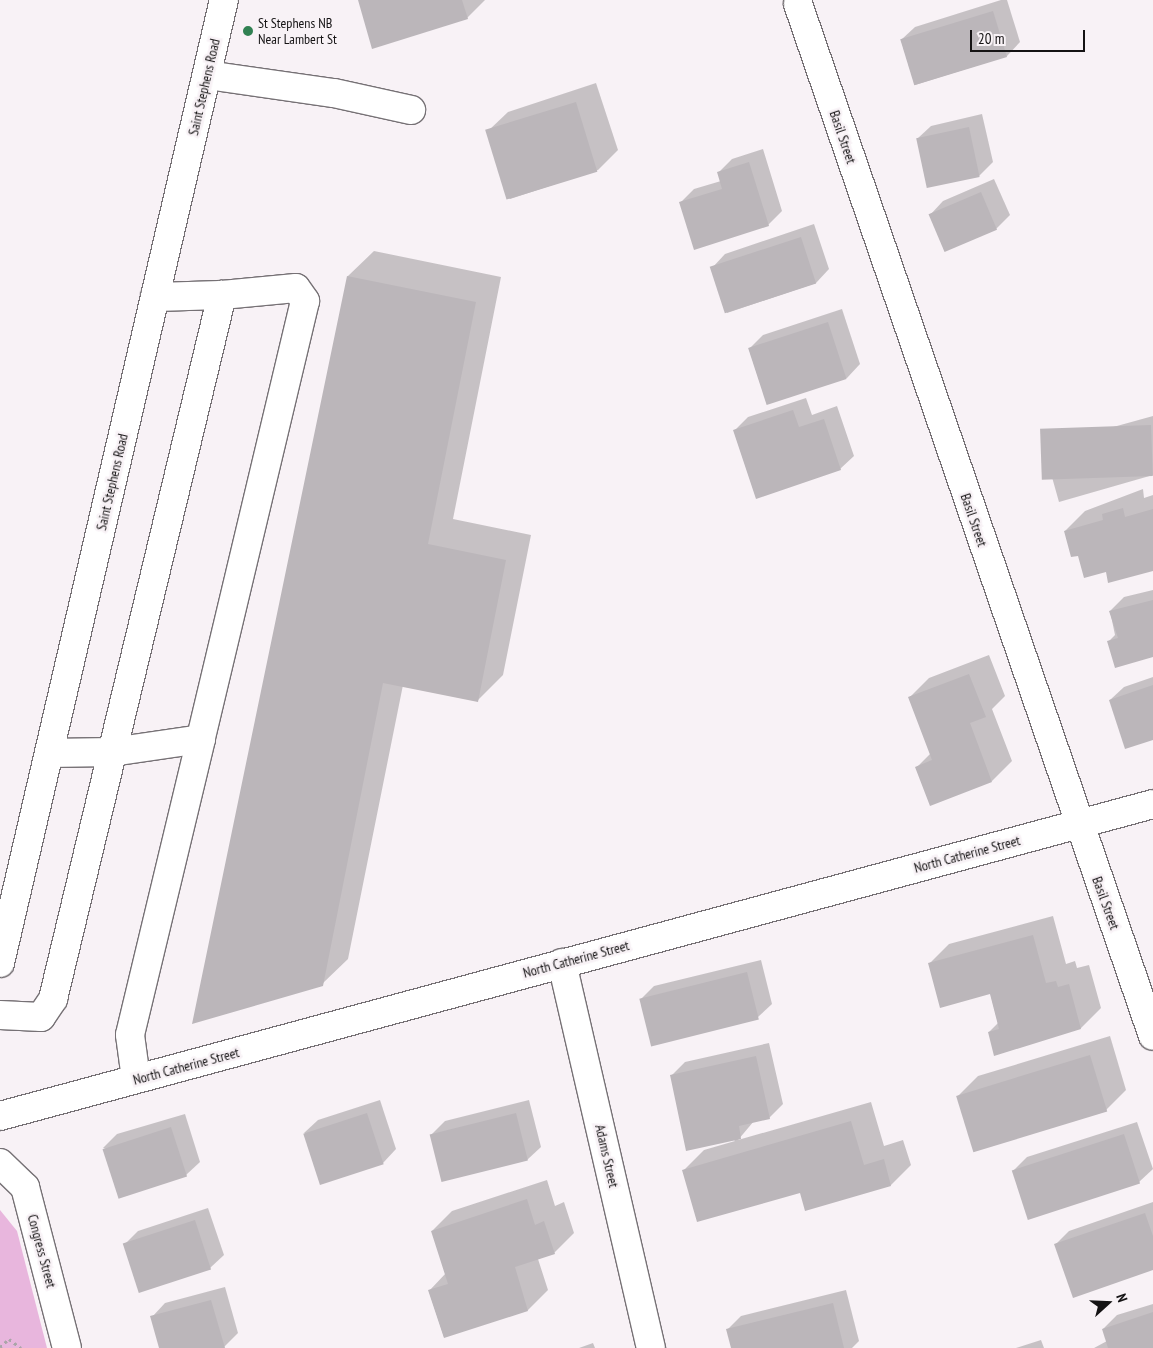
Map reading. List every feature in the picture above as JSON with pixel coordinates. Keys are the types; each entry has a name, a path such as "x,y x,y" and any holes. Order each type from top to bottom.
{"street":[{"name":"Saint Stephens Road","path":"0,964 224,0"},
{"name":"Basil Street","path":"798,4 1077,824 1153,1036"},
{"path":"207,75 334,93 411,110"},
{"path":"136,1079 130,1035 305,301 296,288 222,296 155,297"},
{"path":"0,1015 41,1018 53,999 222,296"},
{"path":"49,753 112,752 201,739"},
{"name":"North Catherine Street","path":"0,1116 1153,804"},
{"name":"Adams Street","path":"562,963 651,1348"},
{"name":"Congress Street","path":"0,1163 25,1187 67,1348"}],"path":[{"path":"0,1347 9,1339 21,1348"}],"shaded area":[{"path":"0,1210 17,1231 47,1348 0,1348"}],"building":[{"path":"358,0 462,0 468,19 372,49"},
{"path":"993,11 1007,57 914,85 900,39"},
{"path":"576,102 597,172 506,200 485,130"},
{"path":"969,127 980,177 927,188 916,138"},
{"path":"749,162 769,226 694,250 679,202 722,189 717,172"},
{"path":"981,192 997,230 945,252 929,214"},
{"path":"801,237 816,284 725,313 710,267"},
{"path":"347,276 476,302 428,544 506,560 478,702 383,683 323,986 192,1024"},
{"path":"828,322 847,379 767,405 748,348"},
{"path":"793,410 799,427 824,419 841,470 756,499 733,430"},
{"path":"1151,425 1153,476 1042,480 1040,429"},
{"path":"1123,508 1125,517 1153,509 1153,571 1108,583 1106,572 1084,578 1078,556 1071,557 1064,531 1103,520 1102,514"},
{"path":"1153,600 1153,657 1115,668 1107,641 1118,638 1109,611"},
{"path":"969,674 986,717 970,723 992,782 930,806 915,767 932,760 908,697"},
{"path":"1153,685 1153,740 1125,749 1109,700"},
{"path":"1033,935 1046,983 1056,981 1058,987 1069,984 1081,1029 994,1056 988,1032 999,1029 990,994 940,1008 928,963"},
{"path":"747,972 759,1020 651,1046 639,999"},
{"path":"1090,1055 1107,1111 973,1152 956,1096"},
{"path":"756,1056 770,1119 739,1126 741,1139 686,1151 670,1075"},
{"path":"367,1113 384,1164 320,1185 303,1134"},
{"path":"516,1113 528,1161 441,1182 430,1135"},
{"path":"851,1121 864,1165 884,1159 891,1186 805,1211 800,1193 697,1222 682,1170"},
{"path":"171,1127 187,1176 119,1199 103,1149"},
{"path":"1124,1134 1140,1183 1028,1220 1012,1170"},
{"path":"527,1199 535,1225 544,1221 555,1254 515,1267 528,1311 444,1338 428,1290 448,1284 431,1231"},
{"path":"1145,1213 1153,1236 1153,1270 1073,1298 1054,1244"},
{"path":"195,1220 211,1269 139,1293 123,1243"},
{"path":"211,1300 225,1348 159,1348 150,1316"},
{"path":"833,1303 844,1348 731,1348 726,1329"},
{"path":"1153,1312 1153,1348 1108,1348 1102,1329"}],"place":[{"name":"St Stephens NB Near Lambert St","path":"248,31"}]}
